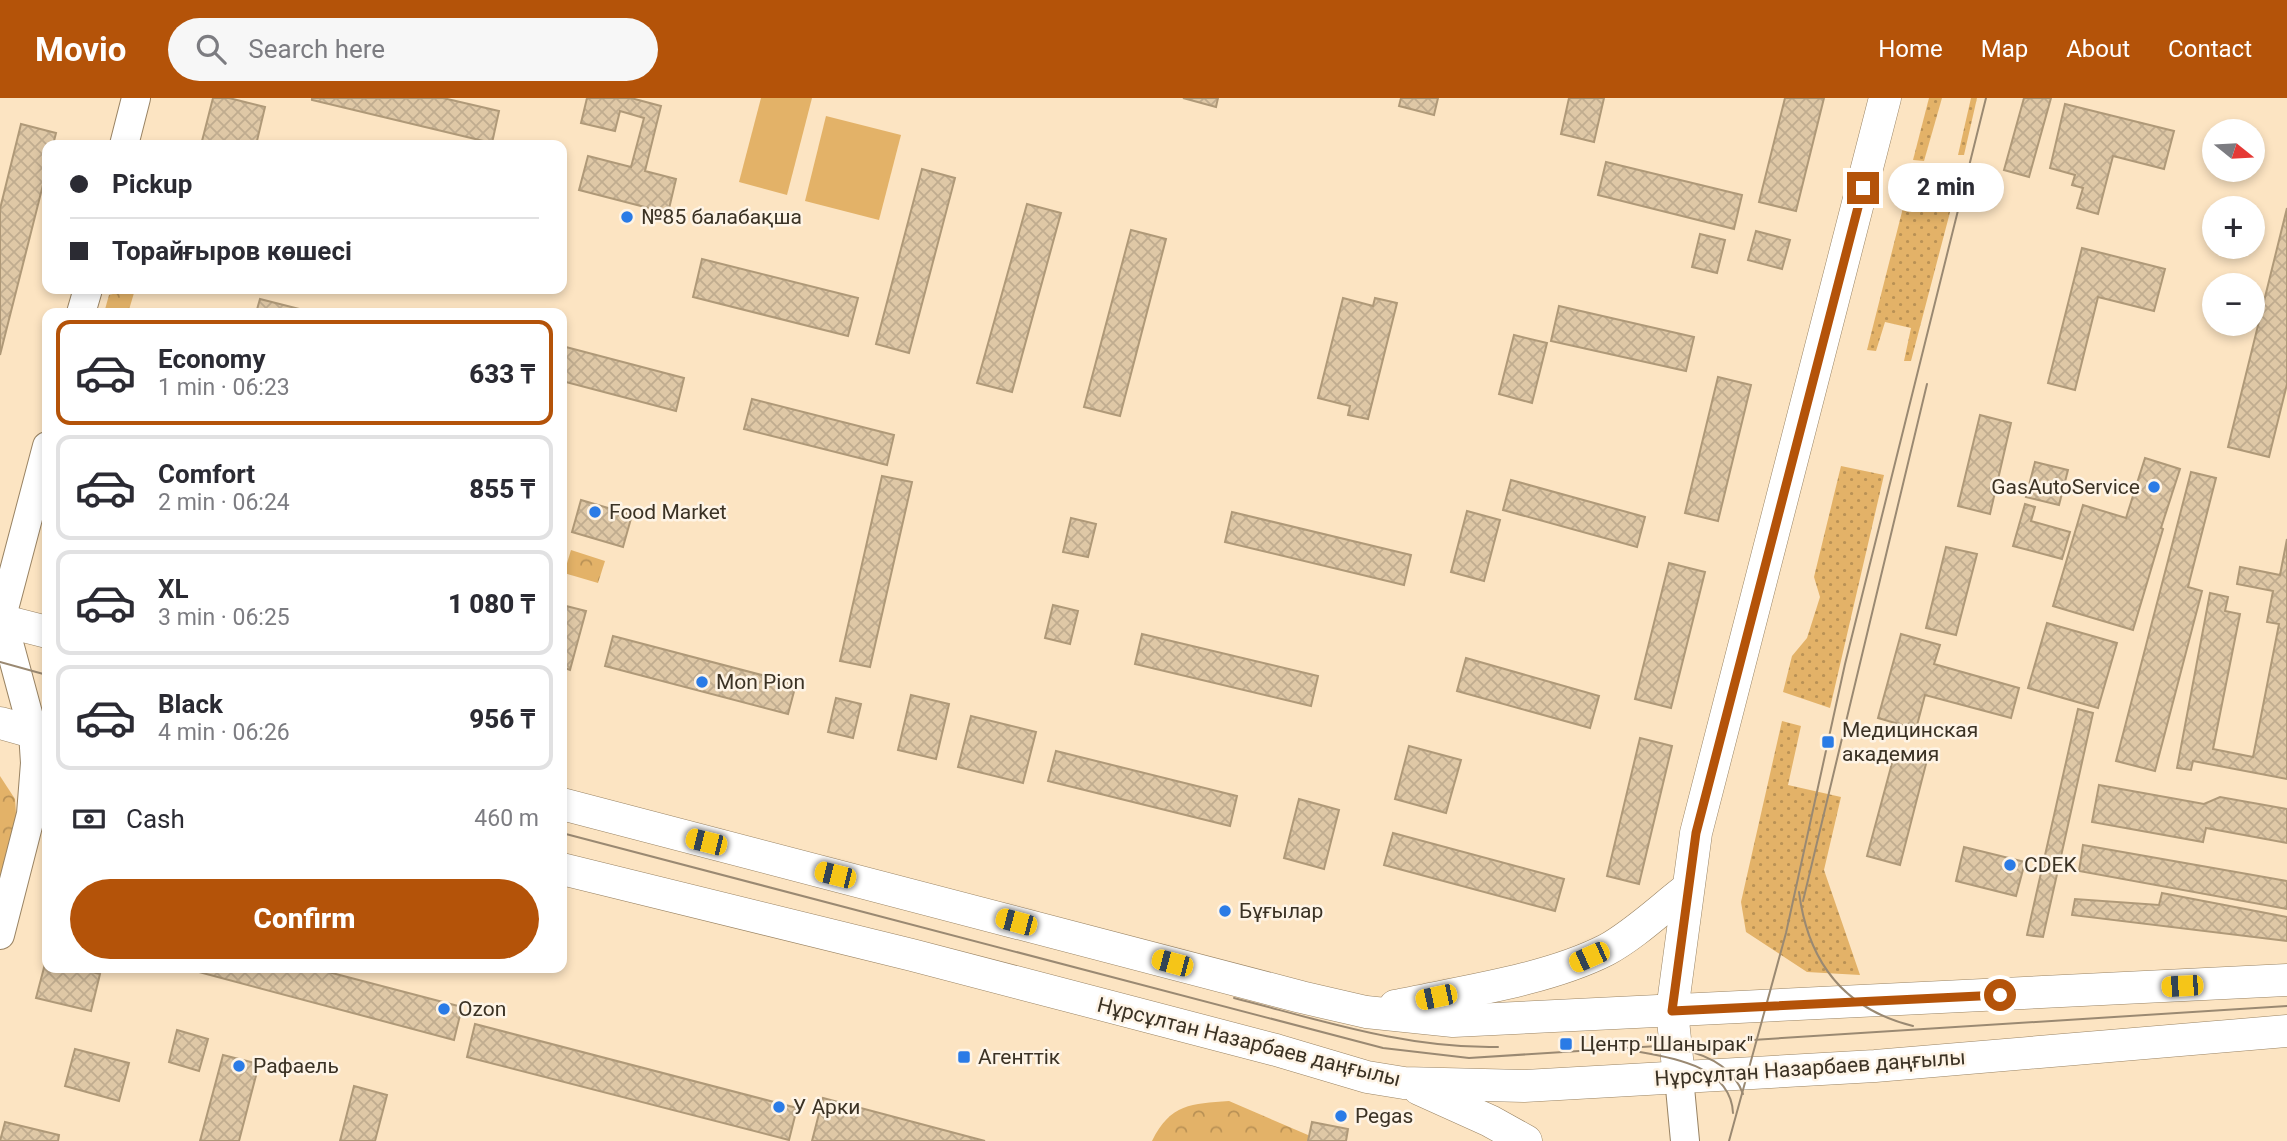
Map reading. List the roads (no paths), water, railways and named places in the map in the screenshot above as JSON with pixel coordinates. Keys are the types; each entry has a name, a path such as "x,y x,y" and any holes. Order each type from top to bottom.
{"main road":[{"path":"125,140 136,98"},
{"path":"1685,1141 1672,1011 1696,833 1885,98"},
{"path":"0,935 31,814 40,734 1,622 42,465"},
{"path":"1,622 42,631"},
{"path":"0,723 40,734"},
{"path":"567,805 1366,1012 1453,1021 2287,980"},
{"name":"Нұрсұлтан Назарбаев даңғылы","path":"567,870 912,955 1276,1050 1367,1077 1404,1083 1524,1086 1875,1066 2287,1031"},
{"path":"1366,1012 1482,988 1570,966 1608,948 1687,889"},
{"path":"1404,1083 1490,1121 1526,1141"}],"tram line":[{"path":"1729,1141 1786,933 1845,664 1986,98"},
{"path":"1803,901 1927,384"},
{"path":"0,662 42,674"},
{"path":"567,834 1383,1048 1469,1058 2287,1006"},
{"path":"1799,892 1811,940 1834,979 1849,995 1867,1008 1913,1026"},
{"path":"1234,998 1364,1032 1430,1043 1498,1047"},
{"path":"1681,1049 1718,1064 1733,1077 1743,1094"},
{"path":"1640,1052 1685,1062 1712,1076 1723,1085 1730,1098 1733,1113"}],"place":[{"name":"№85 балабақша","path":"627,217"},
{"name":"GasAutoService","path":"2154,487"},
{"name":"Food Market","path":"595,512"},
{"name":"Mon Pion","path":"702,682"},
{"name":"Медицинская академия","path":"1828,742"},
{"name":"CDEK","path":"2010,865"},
{"name":"Бұғылар","path":"1225,911"},
{"name":"Ozon","path":"444,1009"},
{"name":"Центр \"Шанырак\"","path":"1566,1044"},
{"name":"Агенттік","path":"964,1057"},
{"name":"Рафаель","path":"239,1066"},
{"name":"У Арки","path":"779,1107"},
{"name":"Pegas","path":"1341,1116"}]}
